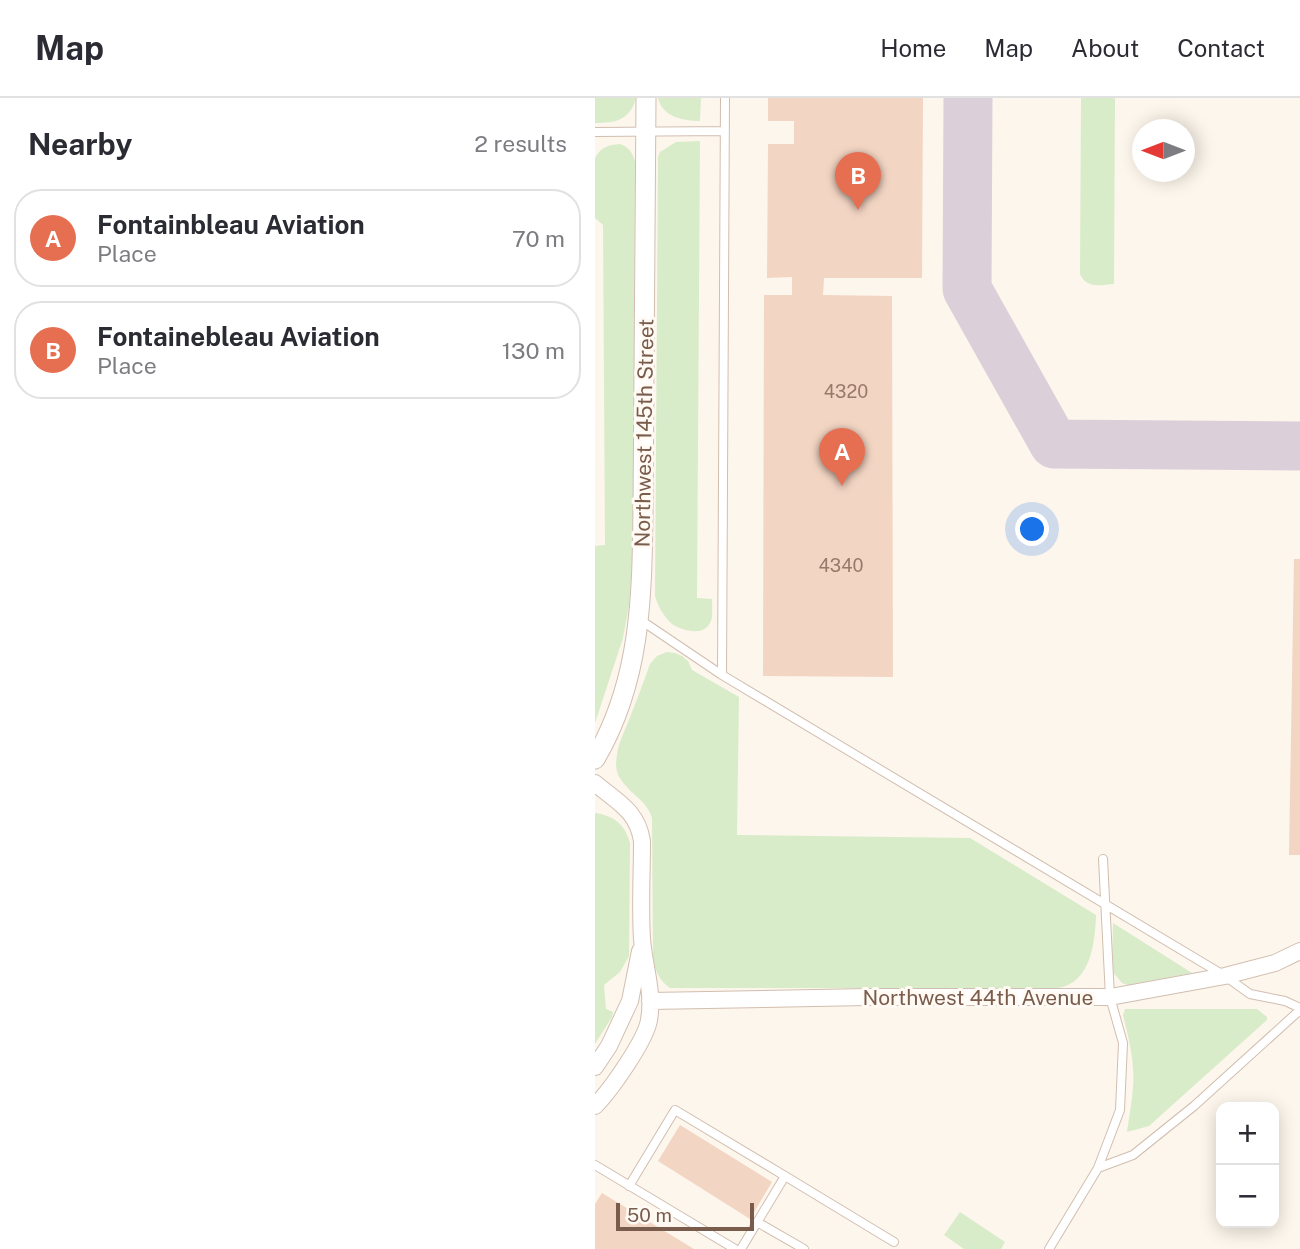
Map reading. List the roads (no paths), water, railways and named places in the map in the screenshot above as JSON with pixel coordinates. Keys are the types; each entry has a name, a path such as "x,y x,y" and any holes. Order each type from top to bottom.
{"street":[{"name":"Northwest 145th Street","path":"595,759 620,707 631,670 639,619 643,510 646,98"},
{"path":"595,783 631,813 639,828 642,841 642,939 650,1001 649,1022 639,1044 595,1107"},
{"path":"595,1068 609,1046 630,1001 642,939"},
{"name":"Northwest 44th Avenue","path":"650,1001 868,997 1110,997 1225,976 1275,963 1300,951"}],"lane":[{"path":"722,675 725,98"},
{"path":"595,132 725,131"},
{"path":"639,619 722,675 1225,976 1250,994 1285,1001 1300,1009 1194,1106 1133,1155 1098,1168"},
{"path":"1049,1249 1098,1168 1120,1110 1122,1043 1110,997 1103,859"},
{"path":"629,1186 674,1110 894,1242"},
{"path":"595,1165 734,1249"},
{"path":"741,1249 785,1176"},
{"path":"757,1222 804,1249"}],"place":[{"name":"Fontainebleau Aviation","path":"858,210"},
{"name":"Fontainbleau Aviation","path":"842,486"}]}
